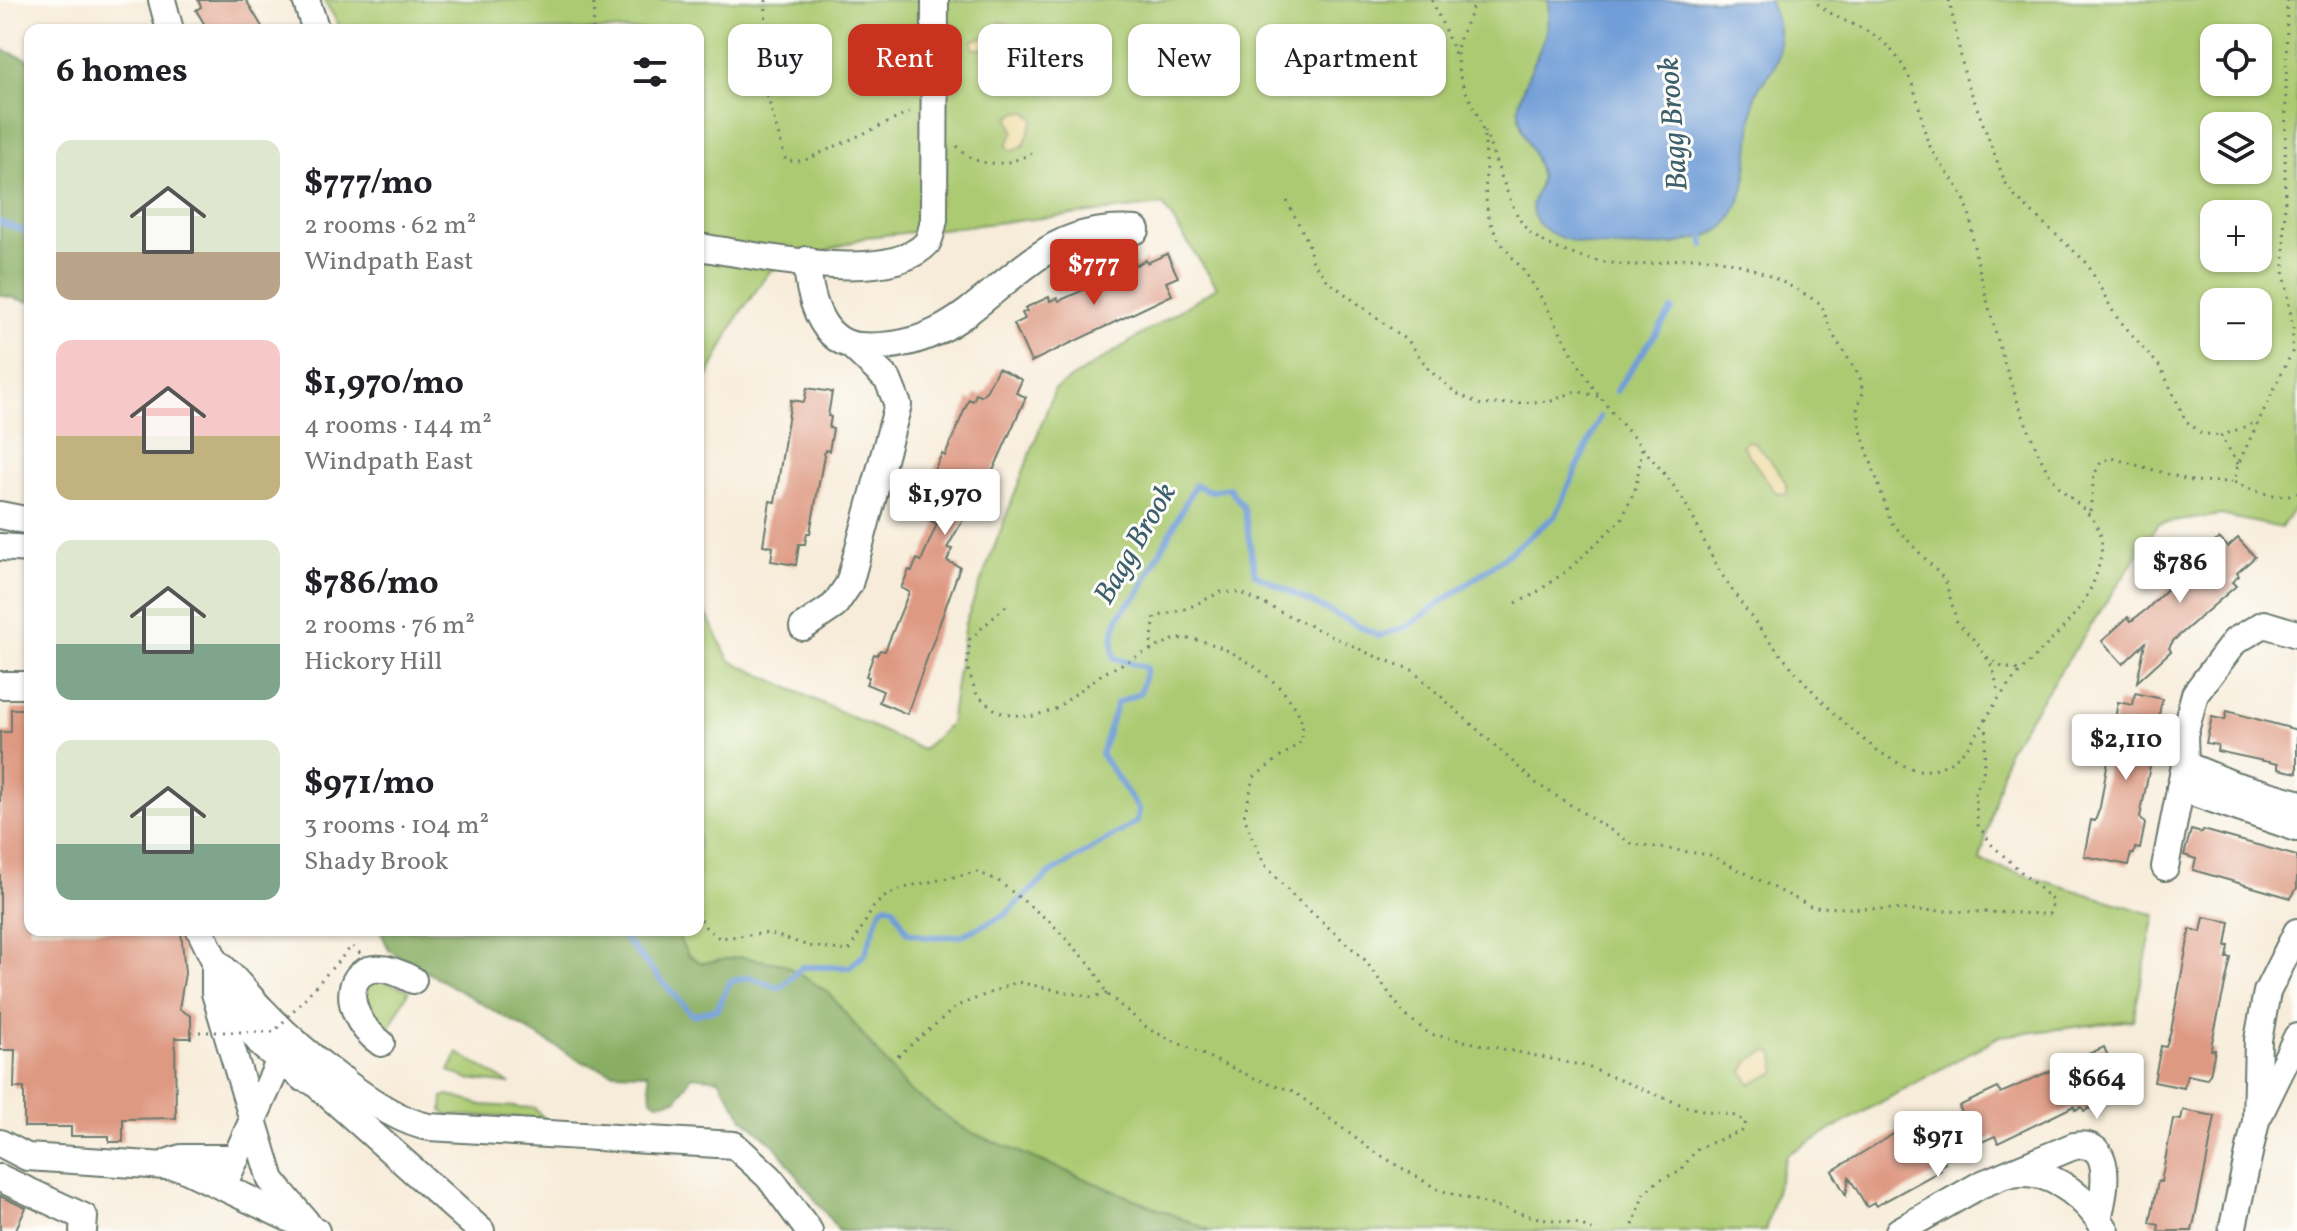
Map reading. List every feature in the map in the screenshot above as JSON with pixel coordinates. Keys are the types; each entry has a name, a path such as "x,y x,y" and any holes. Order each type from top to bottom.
{"street":[{"path":"162,0 168,24"},
{"path":"306,0 314,24"},
{"path":"704,248 856,266 885,263 908,256 929,241 934,220 935,0"},
{"path":"852,346 890,348 922,340 970,311 1049,249 1088,232 1136,230"},
{"path":"803,627 834,606 849,584 898,405 888,380 823,323 808,292 807,260"},
{"path":"0,515 24,520"},
{"path":"0,547 24,549"},
{"path":"2165,867 2183,776 2184,735 2195,694 2235,641 2264,624 2297,634"},
{"path":"0,685 24,685"},
{"path":"2183,776 2234,785 2297,803"},
{"path":"2183,776 2297,828"},
{"path":"2232,1231 2256,1121 2258,1040 2267,992 2297,932"},
{"path":"203,936 236,1014 280,1060 313,1081 481,1231"},
{"path":"215,961 263,1012 343,1080 393,1116 421,1126 734,1145 769,1177 809,1231"},
{"path":"215,961 215,993 271,1180 314,1230"},
{"path":"381,1043 367,1033 356,1017 353,1001 357,979 364,970 378,967 391,968 413,980"},
{"path":"2256,1121 2297,1037"},
{"path":"223,1186 280,1060"},
{"path":"313,1081 343,1080"},
{"path":"1,1141 27,1157 166,1163 223,1186 314,1230"},
{"path":"1901,1230 2001,1176 2074,1146 2092,1146 2102,1158 2105,1177 2102,1224"},
{"path":"166,1163 181,1158 236,1158"},
{"path":"2001,1176 2030,1173 2055,1181 2077,1195 2102,1224"},
{"path":"0,1178 84,1217 83,1231"}],"path":[{"path":"593,24 594,0"},
{"path":"766,0 764,63 767,95 786,161 803,161 919,108 942,116 949,137 965,157 993,164 1019,161 1036,150"},
{"path":"1432,0 1457,57"},
{"path":"1474,0 1471,20 1458,42 1458,78 1483,127 1523,225 1546,245 1594,258 1646,265 1675,258 1713,258 1769,277 1821,304 1833,335 1860,377 1863,393 1857,408 1862,435 1891,522 1945,580 1957,622 1993,668 2000,697"},
{"path":"1483,127 1488,217 1494,233 1530,279 1601,397 1677,490 1705,536 1716,565 1804,683 1885,757 1911,768 1928,770 1969,747 2000,697 2023,670 2057,639 2081,607 2096,574 2102,551 2100,530 2090,511 2074,502 2052,478 2026,424 1980,272 1965,199 1927,140 1920,104 1907,74 1876,33 1826,11 1813,0"},
{"path":"1949,0 1965,76 2009,189 2087,263 2115,315 2161,368 2186,421 2201,433 2221,436 2257,422"},
{"path":"2287,0 2284,271 2293,328 2292,352"},
{"path":"1287,201 1308,242 1312,261 1328,281 1410,343 1429,370 1456,393 1481,405 1551,401 1576,391 1601,397"},
{"path":"2234,482 2238,464 2297,340"},
{"path":"2221,436 2238,464"},
{"path":"1516,603 1533,595 1569,569 1622,519 1636,487 1642,448"},
{"path":"2090,511 2094,475 2101,462 2112,458 2192,481 2234,482 2267,494 2288,496 2297,493"},
{"path":"1150,650 1155,617 1188,608 1221,592 1241,593 1372,655 1412,670 1537,784 1633,844 1710,855 1812,907 2049,914 2053,901 1992,845 1978,825 1975,794 1983,775 1987,722"},
{"path":"1006,606 970,639 967,667 977,695 998,712 1029,717 1054,710 1115,668 1175,639 1213,644 1240,655 1292,704 1302,724 1302,741 1254,777 1244,816 1265,865 1291,894 1364,959 1405,1015 1430,1034 1585,1066 1687,1107 1736,1116 1746,1122 1742,1131 1698,1148 1679,1172 1659,1180 1644,1193 1631,1231"},
{"path":"1984,654 2002,667 2023,670"},
{"path":"704,926 719,938 768,933 809,946 849,951 874,906 887,895 910,886 977,872 1001,883 1049,921 1092,966 1107,994 1150,1030 1254,1078 1293,1091 1370,1149 1439,1190 1533,1217 1580,1224 1594,1231"},
{"path":"191,1032 274,1032 352,946 363,956"},
{"path":"898,1056 957,1006 1017,982 1091,997 1107,994"}],"green space":[{"path":"324,0 2297,0 2297,504 2281,528 2221,515 2158,524 2007,752 1980,861 2155,915 2133,1020 2000,1036 1786,1155 1765,1231 1096,1231 650,936 704,936 704,609 729,660 923,750 950,724 965,623 1055,389 1217,287 1163,205 866,237 770,271 738,316 704,384 704,24 338,24"},
{"path":"0,49 24,58 24,301 0,295"},
{"path":"383,936 680,936 688,955 702,963 741,957 783,964 828,992 908,1090 968,1131 1212,1231 839,1231 774,1145 743,1118 719,1079 692,1076 677,1099 658,1103 652,1099 648,1073 613,1072 583,1062 389,950"},
{"path":"375,978 409,990 387,1032 365,1009 365,988"},
{"path":"458,1053 510,1084 468,1079 449,1071"},
{"path":"448,1095 482,1105 534,1108 544,1118 446,1115 442,1111 443,1097"}],"sand":[{"path":"978,39 978,49 973,49 973,40"},
{"path":"1018,112 1027,112 1034,119 1024,145 1013,151 1006,146 1014,132 1009,118"},
{"path":"1747,441 1755,443 1776,468 1785,482 1787,494 1777,493 1773,489 1742,445"},
{"path":"1767,1051 1773,1052 1777,1072 1751,1084 1743,1072 1749,1061"}],"water":[{"path":"1548,0 1769,0 1777,26 1778,55 1772,71 1755,96 1745,181 1735,213 1726,225 1710,235 1684,242 1620,247 1587,244 1560,237 1540,225 1532,208 1540,174 1520,123 1519,104 1543,42"}],"building":[{"path":"198,0 246,0 260,24 204,24 196,10 201,7"},
{"path":"1167,254 1178,277 1166,282 1172,295 1031,362 1014,324 1025,319 1022,313 1027,311 1025,308 1049,297 1050,301 1057,298 1059,301 1117,275 1114,269 1134,260 1136,265 1146,260 1147,263"},
{"path":"998,368 1022,380 1016,393 1026,397 983,493 979,491 947,548 952,549 947,561 960,567 907,714 879,702 883,691 866,684 869,677 866,676 874,654 885,651 909,592 901,588 917,559 921,561 937,524 922,516 935,488 931,486 935,478 931,476 942,454 945,456 969,399 973,401 976,394 981,396 987,390"},
{"path":"807,388 832,392 828,416 831,417 829,428 833,429 829,451 825,450 810,533 807,533 805,544 799,544 796,565 771,561 773,547 763,545 770,501 775,502 791,400 804,402"},
{"path":"2219,538 2228,547 2238,538 2255,557 2237,573 2239,576 2232,582 2236,586 2173,641 2169,648 2171,651 2137,682 2145,643 2123,664 2102,641 2128,617 2131,621 2147,609"},
{"path":"2135,693 2162,699 2156,731 2163,732 2158,757 2152,756 2140,817 2145,824 2140,849 2135,848 2128,865 2084,856 2091,820 2095,821 2100,807 2118,702 2133,705"},
{"path":"11,709 24,709 24,936 182,936 185,973 179,1009 191,1016 191,1038 175,1038 176,1118 123,1119 123,1142 109,1142 109,1136 71,1136 71,1127 24,1127 24,1088 14,1088 15,1050 0,1050 0,732 11,732"},
{"path":"2227,711 2297,730 2297,773 2278,769 2278,764 2217,751 2218,745 2206,743 2212,717 2225,720"},
{"path":"2191,830 2202,833 2203,830 2297,856 2297,888 2291,898 2193,870 2196,859 2184,855"},
{"path":"2204,917 2230,922 2226,946 2229,946 2227,958 2231,958 2212,1042 2211,1050 2215,1050 2210,1074 2206,1079 2187,1075 2184,1088 2154,1082 2161,1046 2166,1047 2171,1031 2190,929 2201,932"},
{"path":"2104,1047 2115,1073 2104,1078 2111,1095 2106,1097 2107,1101 2084,1111 2082,1107 2075,1110 2074,1106 1998,1143 1995,1136 1942,1159 1945,1163 1939,1167 1940,1171 1876,1206 1874,1203 1867,1207 1849,1177 1846,1195 1832,1171 1905,1127 1908,1131 1921,1124 1928,1135 1964,1118 1959,1106 1998,1088 2001,1093"},
{"path":"2183,1110 2215,1116 2205,1170 2192,1231 2158,1231 2159,1225 2150,1223 2158,1181 2161,1182 2173,1119 2181,1120"},
{"path":"0,1196 26,1208 15,1231 0,1231"}],"waterway":[{"name":"Bagg Brook","path":"0,222 24,231"},
{"name":"Bagg Brook","path":"1703,231 1704,245"},
{"name":"Bagg Brook","path":"1616,391 1672,310"},
{"name":"Bagg Brook","path":"622,936 692,1015 717,1009 730,982 749,977 780,988 802,967 850,967 865,954 881,909 887,905 894,908 907,932 925,937 960,936 1005,915 1049,874 1137,822 1139,810 1101,754 1117,703 1140,693 1147,668 1114,658 1114,631 1119,616 1137,596 1195,485 1211,491 1229,488 1244,508 1255,574 1379,636 1408,626 1502,559 1556,515 1600,417"}]}
